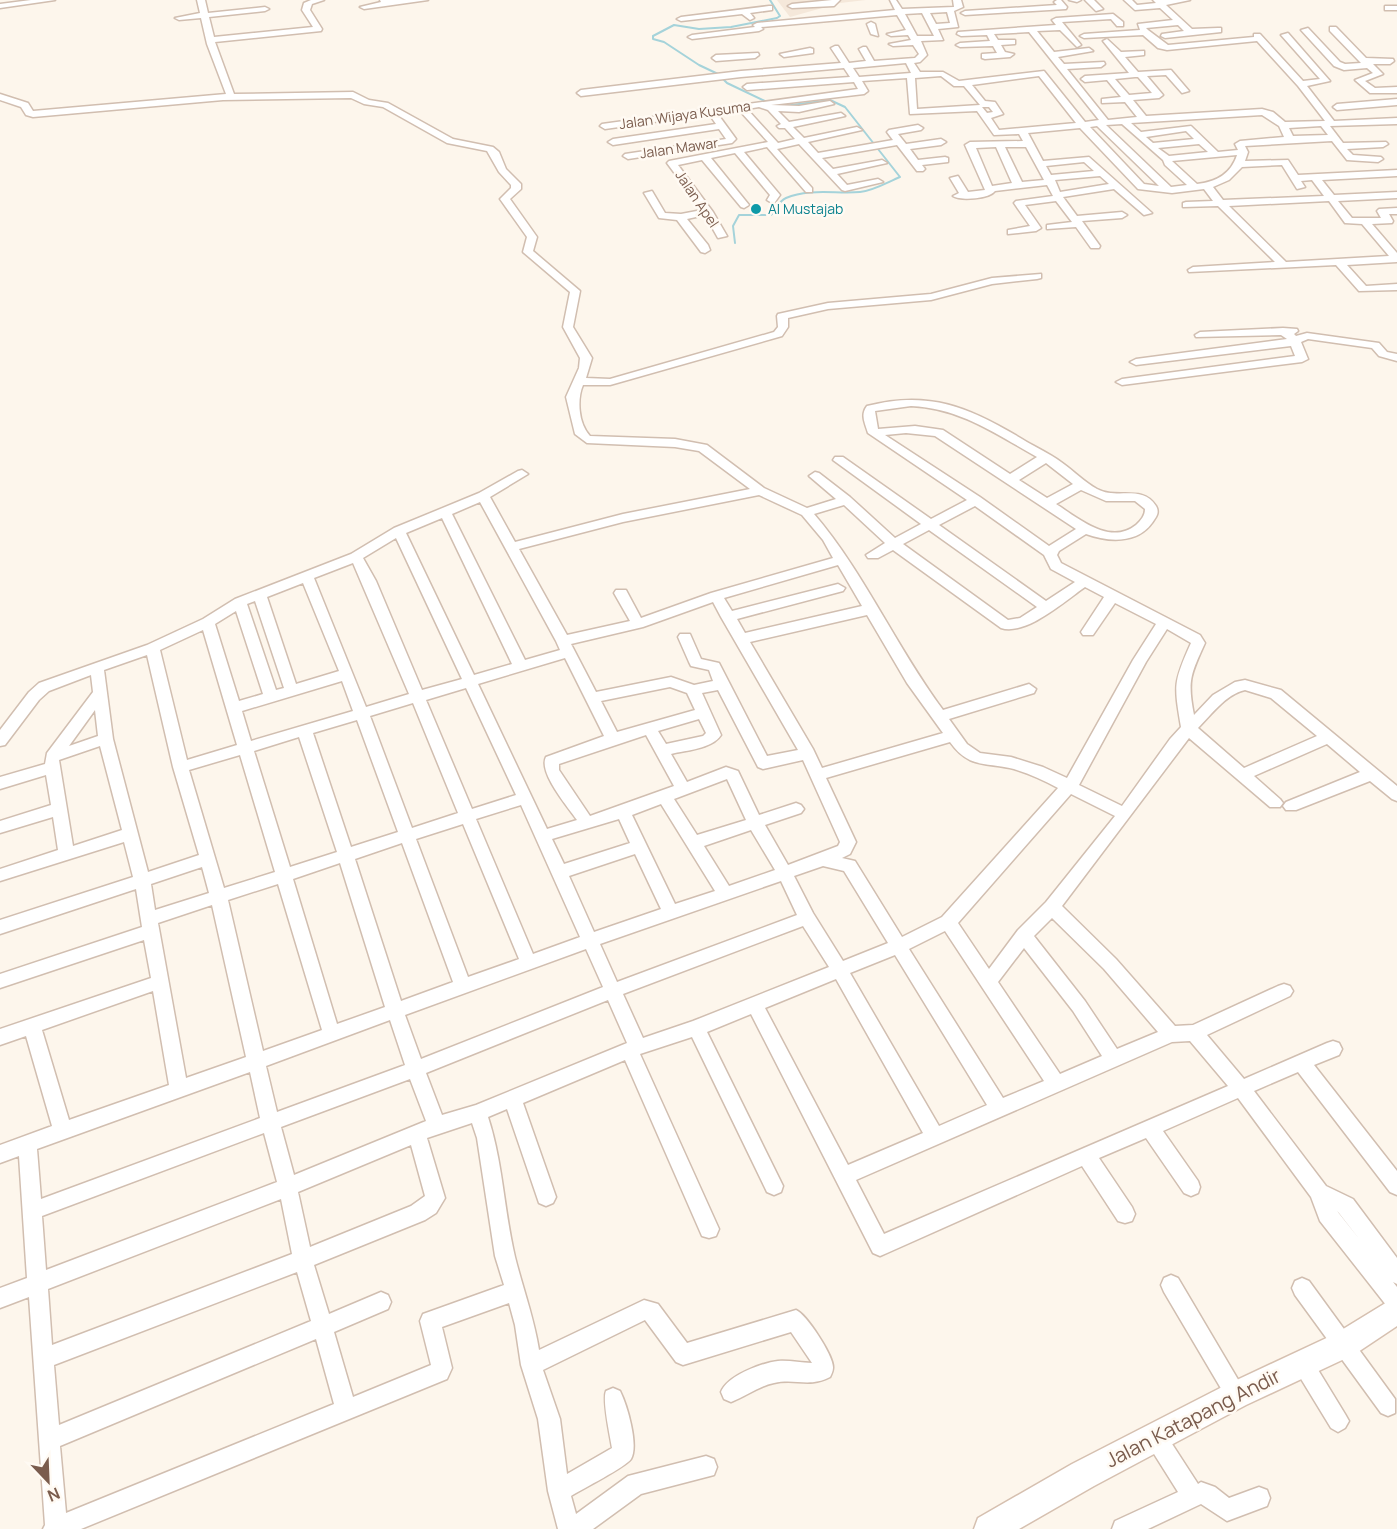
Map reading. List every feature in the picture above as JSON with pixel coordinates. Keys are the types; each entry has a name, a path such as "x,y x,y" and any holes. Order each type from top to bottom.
{"street":[{"path":"0,6 51,0"},
{"path":"201,0 210,40 231,97"},
{"path":"210,40 238,42 319,34 306,10 308,3 320,0"},
{"path":"364,7 385,2 424,0"},
{"path":"692,37 710,38 755,24 814,16 843,16 867,11 902,17 929,17 959,7 957,0"},
{"path":"996,0 1014,30"},
{"path":"1089,0 1099,9"},
{"path":"1128,0 1136,8 1186,0"},
{"path":"581,93 599,95 692,83 722,74 872,64 921,58 923,55 893,1"},
{"path":"922,1 942,42"},
{"path":"792,6 836,3 843,16"},
{"path":"1160,3 1190,32"},
{"path":"965,13 1063,7"},
{"path":"681,19 769,8"},
{"path":"179,18 265,9"},
{"path":"929,17 955,26 950,10"},
{"path":"744,11 766,37"},
{"path":"720,14 733,32"},
{"path":"814,16 818,31"},
{"path":"1061,67 1101,64 1056,20 1113,16 1120,24"},
{"path":"861,25 902,17"},
{"path":"694,18 700,26"},
{"path":"1086,18 1093,26"},
{"path":"1165,36 1218,30 1208,20"},
{"path":"783,22 792,34"},
{"path":"1180,22 1141,26 1161,46 1167,48 1257,37 1301,84 1350,158 1378,159"},
{"path":"871,24 876,34"},
{"path":"961,34 1062,27"},
{"path":"1333,29 1378,75 1359,80 1373,91 1397,91"},
{"path":"1032,30 1080,90 1102,122 1167,188"},
{"path":"1305,30 1336,64 1344,67 1390,61"},
{"path":"990,32 1003,55"},
{"path":"1084,36 1145,32"},
{"path":"891,34 916,41 942,42 952,38"},
{"path":"1285,35 1326,81 1301,84"},
{"path":"872,64 865,52 894,49 916,41"},
{"path":"1063,41 1081,46"},
{"path":"1105,101 1159,95 1160,92 1139,75 1107,41"},
{"path":"960,45 1012,42"},
{"path":"1042,42 1052,42"},
{"path":"1119,55 1141,53 1133,44"},
{"path":"1051,55 1081,46"},
{"path":"767,104 864,91 835,48"},
{"path":"794,69 783,51 810,51 819,68"},
{"path":"722,74 716,58 754,54 765,72"},
{"path":"985,56 1013,54"},
{"path":"909,61 914,75 913,112 979,108 997,134 1144,118 1262,112 1270,114 1283,125 1290,140"},
{"path":"1085,79 1168,72 1185,91"},
{"path":"747,87 775,88 855,78 944,74 949,75 957,84 1041,73 1083,125 1141,187 1201,187 1229,177 1239,164 1243,152 1241,143 1335,138"},
{"path":"1109,77 1144,118"},
{"path":"1051,81 1071,79"},
{"path":"966,83 983,104 992,104 999,114 984,116"},
{"path":"1105,86 1116,86"},
{"path":"1059,92 1080,90"},
{"path":"0,97 25,105 29,113 33,114 113,105 231,97 352,94 365,101 385,105 450,141 490,149 502,170 516,184 516,189 505,199 532,237 528,252 575,291 567,321 569,333 586,358 587,382"},
{"path":"1353,123 1334,104 1397,102"},
{"path":"767,104 799,109 830,104"},
{"path":"767,104 845,188 878,182"},
{"name":"Jalan Wijaya Kusuma","path":"605,126 767,104"},
{"path":"741,107 809,190"},
{"path":"613,142 722,126 712,112"},
{"path":"776,128 841,116"},
{"path":"1124,121 1167,159 1168,163 1221,204 1283,265"},
{"path":"1283,125 1397,121"},
{"name":"Jalan Mawar","path":"628,156 729,141 731,139 722,126"},
{"path":"918,128 892,132 918,166 945,160"},
{"path":"1139,135 1188,128 1216,155"},
{"path":"744,205 705,157 857,130"},
{"path":"1022,131 1058,196 1095,246"},
{"path":"1152,146 1203,141"},
{"path":"1269,141 1279,150 1308,198"},
{"path":"816,156 872,146 941,142"},
{"path":"955,178 961,196 988,193 989,189 970,145 1000,148 1029,144"},
{"path":"1342,146 1383,144"},
{"path":"1000,148 1018,185"},
{"path":"1079,150 1101,173 1147,213"},
{"path":"738,151 775,195 772,200"},
{"path":"1167,159 1243,152"},
{"name":"Jalan Apel","path":"705,157 672,163 708,212 722,236"},
{"path":"1041,164 1086,159"},
{"path":"1239,164 1285,162"},
{"path":"831,172 882,163"},
{"path":"1296,178 1397,172"},
{"path":"989,189 1101,173"},
{"path":"1332,175 1347,197"},
{"path":"1314,176 1349,221 1366,223 1388,221"},
{"path":"1012,232 1036,228 1019,203 1116,186"},
{"path":"1323,187 1373,186"},
{"path":"649,193 662,216 681,218 708,212"},
{"path":"1186,205 1397,195"},
{"path":"1394,231 1382,211 1397,211"},
{"path":"1051,227 1122,215"},
{"path":"681,218 685,227 700,238 705,249"},
{"path":"1366,223 1396,259"},
{"path":"1192,270 1396,259"},
{"path":"1339,262 1363,289 1397,287"},
{"path":"1037,276 992,281 931,297 828,306 782,316 783,327 778,333 626,377 587,382 572,397 583,435 675,443 703,448 760,491 806,512 828,538 857,583 912,679 962,748 976,758 1038,771 1125,814"},
{"path":"1122,382 1300,360 1302,358 1294,340 1283,331"},
{"path":"1200,335 1296,332 1307,336 1375,345 1383,354 1397,358"},
{"path":"1137,362 1238,350 1307,336"},
{"path":"874,433 905,429 926,429 939,433 1085,529 1108,536 1127,534 1145,525 1152,513 1144,499 1132,495 1110,499 1082,484 1055,463 956,408 929,402 895,402 871,408 868,419 874,433 976,500 1051,554 1056,566 1195,638 1198,643 1183,677 1182,691 1189,729 1275,803"},
{"path":"1011,479 1044,458"},
{"path":"839,460 1046,607"},
{"path":"0,741 39,691 97,667 152,648 208,622 240,602 356,557 399,531 483,496 522,474"},
{"path":"815,476 846,500 894,544 1006,626 1024,622 1084,582"},
{"path":"1047,504 1082,484"},
{"path":"512,547 623,518 760,491"},
{"path":"483,496 566,646 613,739"},
{"path":"806,512 846,500"},
{"path":"873,555 976,500"},
{"path":"445,512 521,667"},
{"path":"1051,554 1053,549 1085,529"},
{"path":"399,531 591,940 709,1229"},
{"path":"356,557 369,581 529,964"},
{"path":"181,767 521,667 566,646 716,597 841,561"},
{"path":"307,576 362,713 463,986"},
{"path":"729,617 838,588"},
{"path":"621,593 638,624"},
{"path":"259,594 292,692"},
{"path":"1088,633 1112,596"},
{"path":"0,1154 591,940 726,895 784,872 823,860 844,850 848,842 808,753 716,597"},
{"path":"240,602 271,698"},
{"path":"741,639 871,609"},
{"path":"208,622 332,1035"},
{"path":"0,1298 417,1136 437,1125 478,1113 634,1049 696,1028 899,946 948,922 1032,825 1070,786 1164,622"},
{"path":"685,637 696,662 714,668 761,762 766,763 808,753"},
{"path":"152,648 181,767 219,898 270,1122 288,1186 303,1260 346,1409"},
{"path":"97,667 106,739 142,880 179,1090"},
{"path":"235,708 347,674"},
{"path":"592,698 671,682 693,690 722,684"},
{"path":"989,981 1024,935 1052,907 1125,814 1175,743 1218,699 1235,687 1245,685 1276,694 1397,795"},
{"path":"938,717 1029,689"},
{"path":"661,751 707,740 714,735 693,690"},
{"path":"67,854 52,762 99,693"},
{"path":"586,823 552,771 551,761 613,739 702,713"},
{"path":"649,728 684,788"},
{"path":"304,730 415,1069 437,1125"},
{"path":"817,775 952,736"},
{"path":"1243,775 1328,737"},
{"path":"0,783 106,739"},
{"path":"543,836 623,812 684,788 730,774 737,781 755,823 784,872 807,918 839,969 936,1138"},
{"path":"1291,806 1371,774"},
{"path":"664,796 726,895"},
{"path":"0,981 219,898 524,798"},
{"path":"0,827 59,809"},
{"path":"693,843 796,809"},
{"path":"623,812 672,913"},
{"path":"0,875 130,834"},
{"path":"559,872 639,846"},
{"path":"0,927 207,858"},
{"path":"823,860 849,866 1000,1109"},
{"path":"1052,907 1110,964 1171,1034"},
{"path":"32,1211 415,1069 612,991 807,918"},
{"path":"948,922 1057,1085"},
{"path":"1024,935 1078,1006 1114,1059"},
{"path":"0,1036 159,982"},
{"path":"844,1176 1171,1034 1194,1033 1284,991"},
{"path":"754,1003 880,1246 1240,1087 1333,1049"},
{"path":"32,1026 63,1131"},
{"path":"696,1028 774,1185"},
{"path":"1194,1033 1240,1087 1319,1192 1327,1215 1397,1303"},
{"path":"1301,1062 1397,1186"},
{"path":"513,1099 546,1197"},
{"path":"478,1113 486,1138 505,1256 516,1291 531,1365 549,1419 559,1491 572,1529 636,1484 706,1467"},
{"path":"1149,1127 1191,1187"},
{"path":"43,1359 303,1260 418,1213 429,1206 435,1198 417,1136"},
{"path":"27,1145 55,1528 89,1522 346,1409 440,1372 442,1368 431,1320 516,1291"},
{"path":"1086,1155 1125,1214"},
{"path":"1319,1192 1346,1206 1397,1274"},
{"path":"1171,1285 1236,1395"},
{"path":"1302,1288 1388,1406"},
{"path":"49,1440 381,1302"},
{"path":"531,1365 644,1310 651,1311 683,1356 796,1320 805,1337 816,1349 823,1370 816,1374 784,1371 769,1373 731,1392"},
{"name":"Jalan Katapang Andir","path":"989,1529 1236,1395 1302,1362 1345,1344 1397,1310"},
{"path":"1302,1362 1338,1421"},
{"path":"559,1491 622,1454 618,1414 612,1398"},
{"path":"1155,1438 1193,1496"},
{"path":"1123,1529 1201,1493 1227,1510 1259,1498"}],"shaded area":[{"path":"777,0 866,0 840,3 790,17"}],"waterway":[{"path":"770,0 780,16 777,18 731,27 699,29 674,25 653,36 653,39 664,42 699,65 718,74 727,83 771,104"},
{"path":"735,243 733,226 739,215 771,215 783,200 795,195 813,192 865,191 900,177 845,107 830,100 784,106"}],"place":[{"name":"Al Mustajab","path":"756,209"}]}
